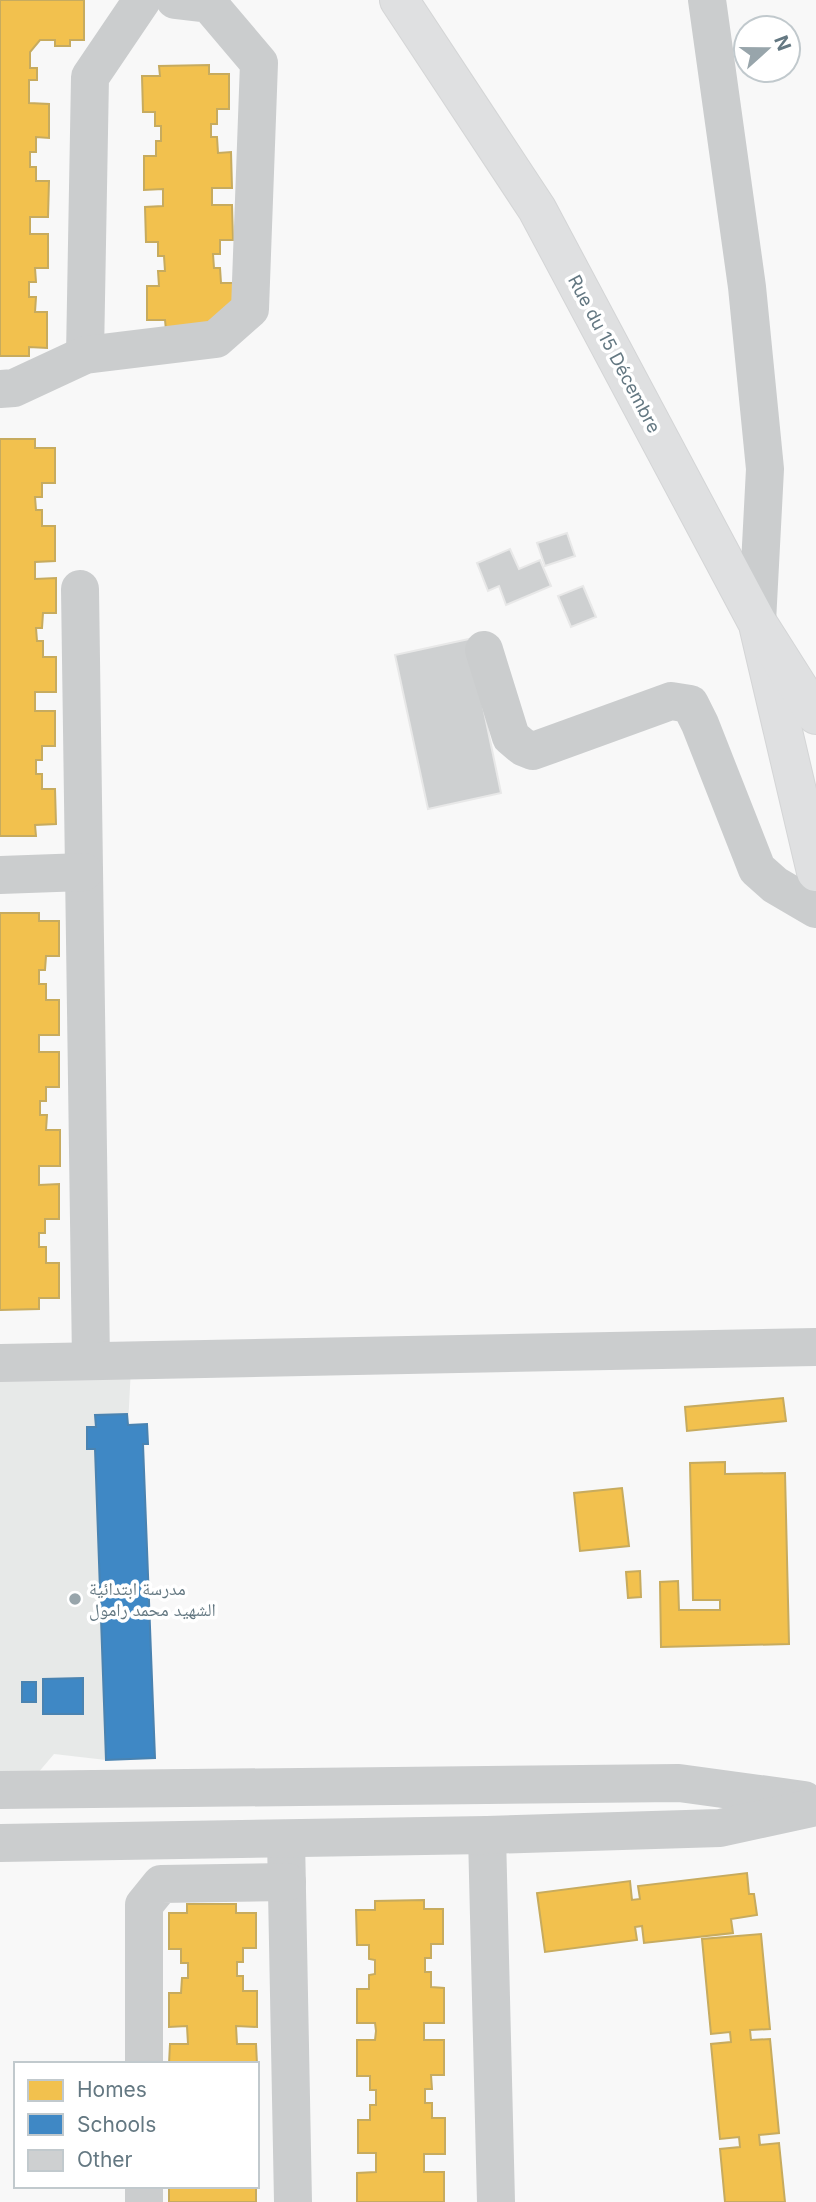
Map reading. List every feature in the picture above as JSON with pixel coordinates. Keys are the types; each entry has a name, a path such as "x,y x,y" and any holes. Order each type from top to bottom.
{"main road":[{"name":"Rue du 15 Décembre","path":"400,0 537,209 757,622 816,715"},
{"path":"757,622 816,872"}],"street":[{"path":"85,355 90,77 142,0"},
{"path":"0,389 15,388 85,355 216,339 250,309 259,63 209,4 175,0"},
{"path":"707,0 747,288 765,469 757,622"},
{"path":"80,589 91,1361"},
{"path":"484,650 511,737 533,751 671,701 690,704 757,869 775,886 816,909"},
{"path":"0,875 84,872"},
{"path":"0,1363 816,1347"},
{"path":"0,1790 679,1783 816,1804"},
{"path":"0,1843 487,1835 720,1828 816,1804"},
{"path":"487,1835 496,2202"},
{"path":"286,1839 293,2202"},
{"path":"144,2062 144,1905 161,1884 287,1882"}],"shaded area":[{"name":"مدرسة ابتدائية الشهيد محمد رامول","path":"131,1368 128,1425 147,1424 148,1444 143,1445 155,1758 106,1760 54,1754 37,1774 0,1774 0,1371"}],"building: Homes":[{"path":"0,0 84,0 84,40 70,40 70,46 55,46 55,40 40,40 30,52 30,68 37,68 37,80 29,80 29,103 49,104 49,138 36,137 36,152 30,152 30,167 36,167 36,181 49,181 48,217 30,217 30,234 48,234 48,268 35,268 36,282 29,282 29,297 36,297 35,312 47,312 47,348 29,347 29,356 0,356"},
{"path":"209,65 209,74 229,74 229,109 217,109 217,124 211,124 211,137 217,137 218,153 231,152 232,188 212,188 212,205 232,205 233,240 220,240 220,254 213,254 214,268 220,268 221,283 234,283 235,319 166,330 165,320 147,320 147,286 159,286 158,271 165,271 164,256 158,256 158,242 146,242 145,207 163,206 163,189 144,190 144,156 156,156 156,141 161,141 161,126 155,126 155,112 143,112 142,76 160,76 159,66"},
{"path":"0,439 35,439 35,448 55,448 55,483 42,483 42,497 35,497 36,510 42,510 42,526 55,526 55,561 35,562 35,579 56,578 56,613 43,613 42,628 36,628 37,641 43,641 43,657 56,657 56,692 35,692 35,711 55,711 55,746 42,746 42,760 36,760 36,774 42,774 42,789 55,789 56,824 35,825 36,836 0,836"},
{"path":"0,913 39,913 39,921 59,921 59,956 46,956 45,970 39,970 39,984 46,984 46,1000 59,1000 59,1035 39,1035 39,1052 59,1052 59,1087 46,1087 46,1101 40,1101 40,1115 47,1115 46,1130 60,1130 60,1166 39,1166 39,1185 59,1184 59,1219 45,1219 45,1233 39,1233 39,1247 46,1247 46,1263 59,1263 59,1298 39,1298 39,1309 0,1310"},
{"path":"783,1398 786,1421 687,1431 685,1407"},
{"path":"725,1462 725,1474 785,1473 789,1644 661,1647 660,1582 678,1581 679,1610 720,1610 720,1600 693,1600 690,1463"},
{"path":"622,1488 629,1546 580,1551 574,1493"},
{"path":"640,1571 641,1597 628,1598 626,1572"},
{"path":"747,1873 749,1894 754,1894 757,1915 731,1919 733,1933 644,1943 642,1926 635,1927 637,1940 545,1952 537,1893 630,1881 632,1900 640,1899 638,1886"},
{"path":"424,1900 424,1909 443,1909 443,1944 431,1944 431,1958 425,1958 425,1972 431,1972 431,1987 444,1988 444,2023 424,2023 424,2040 444,2040 444,2075 431,2075 432,2089 425,2089 425,2103 432,2103 432,2118 445,2118 445,2154 424,2154 424,2172 444,2172 444,2202 357,2202 357,2173 376,2172 376,2153 358,2153 358,2120 370,2120 370,2105 376,2105 376,2090 370,2090 370,2076 357,2076 357,2040 375,2040 376,2031 375,2023 357,2023 357,1989 369,1989 369,1975 375,1974 375,1960 369,1959 369,1945 357,1945 356,1910 375,1910 375,1901"},
{"path":"187,1904 236,1904 236,1913 256,1913 256,1948 243,1948 243,1962 237,1962 237,1976 243,1976 243,1991 257,1991 257,2027 236,2026 237,2044 256,2044 257,2062 169,2062 170,2044 188,2044 187,2026 169,2027 169,1993 181,1993 182,1978 188,1978 188,1963 181,1963 181,1949 169,1949 169,1913 187,1913"},
{"path":"761,1934 770,2029 750,2030 751,2040 770,2039 779,2133 759,2135 760,2145 779,2143 785,2202 725,2202 720,2149 740,2147 739,2137 720,2139 711,2044 731,2042 730,2032 711,2034 702,1939"},
{"path":"169,2188 256,2188 256,2202 169,2202"}],"building: Schools":[{"path":"127,1414 128,1425 147,1424 148,1444 143,1444 155,1758 106,1760 95,1449 87,1449 87,1427 96,1427 95,1415"},
{"path":"83,1678 83,1714 43,1714 43,1679"},
{"path":"22,1682 36,1682 36,1702 22,1702"}],"building: Other":[{"path":"567,533 575,556 545,566 537,543"},
{"path":"510,549 519,569 540,560 551,586 506,605 499,586 488,591 477,563"},
{"path":"583,586 596,617 571,627 558,596"},
{"path":"469,639 501,793 428,809 395,655"}],"place":[{"name":"مدرسة ابتدائية الشهيد محمد رامول","path":"75,1599"}]}
